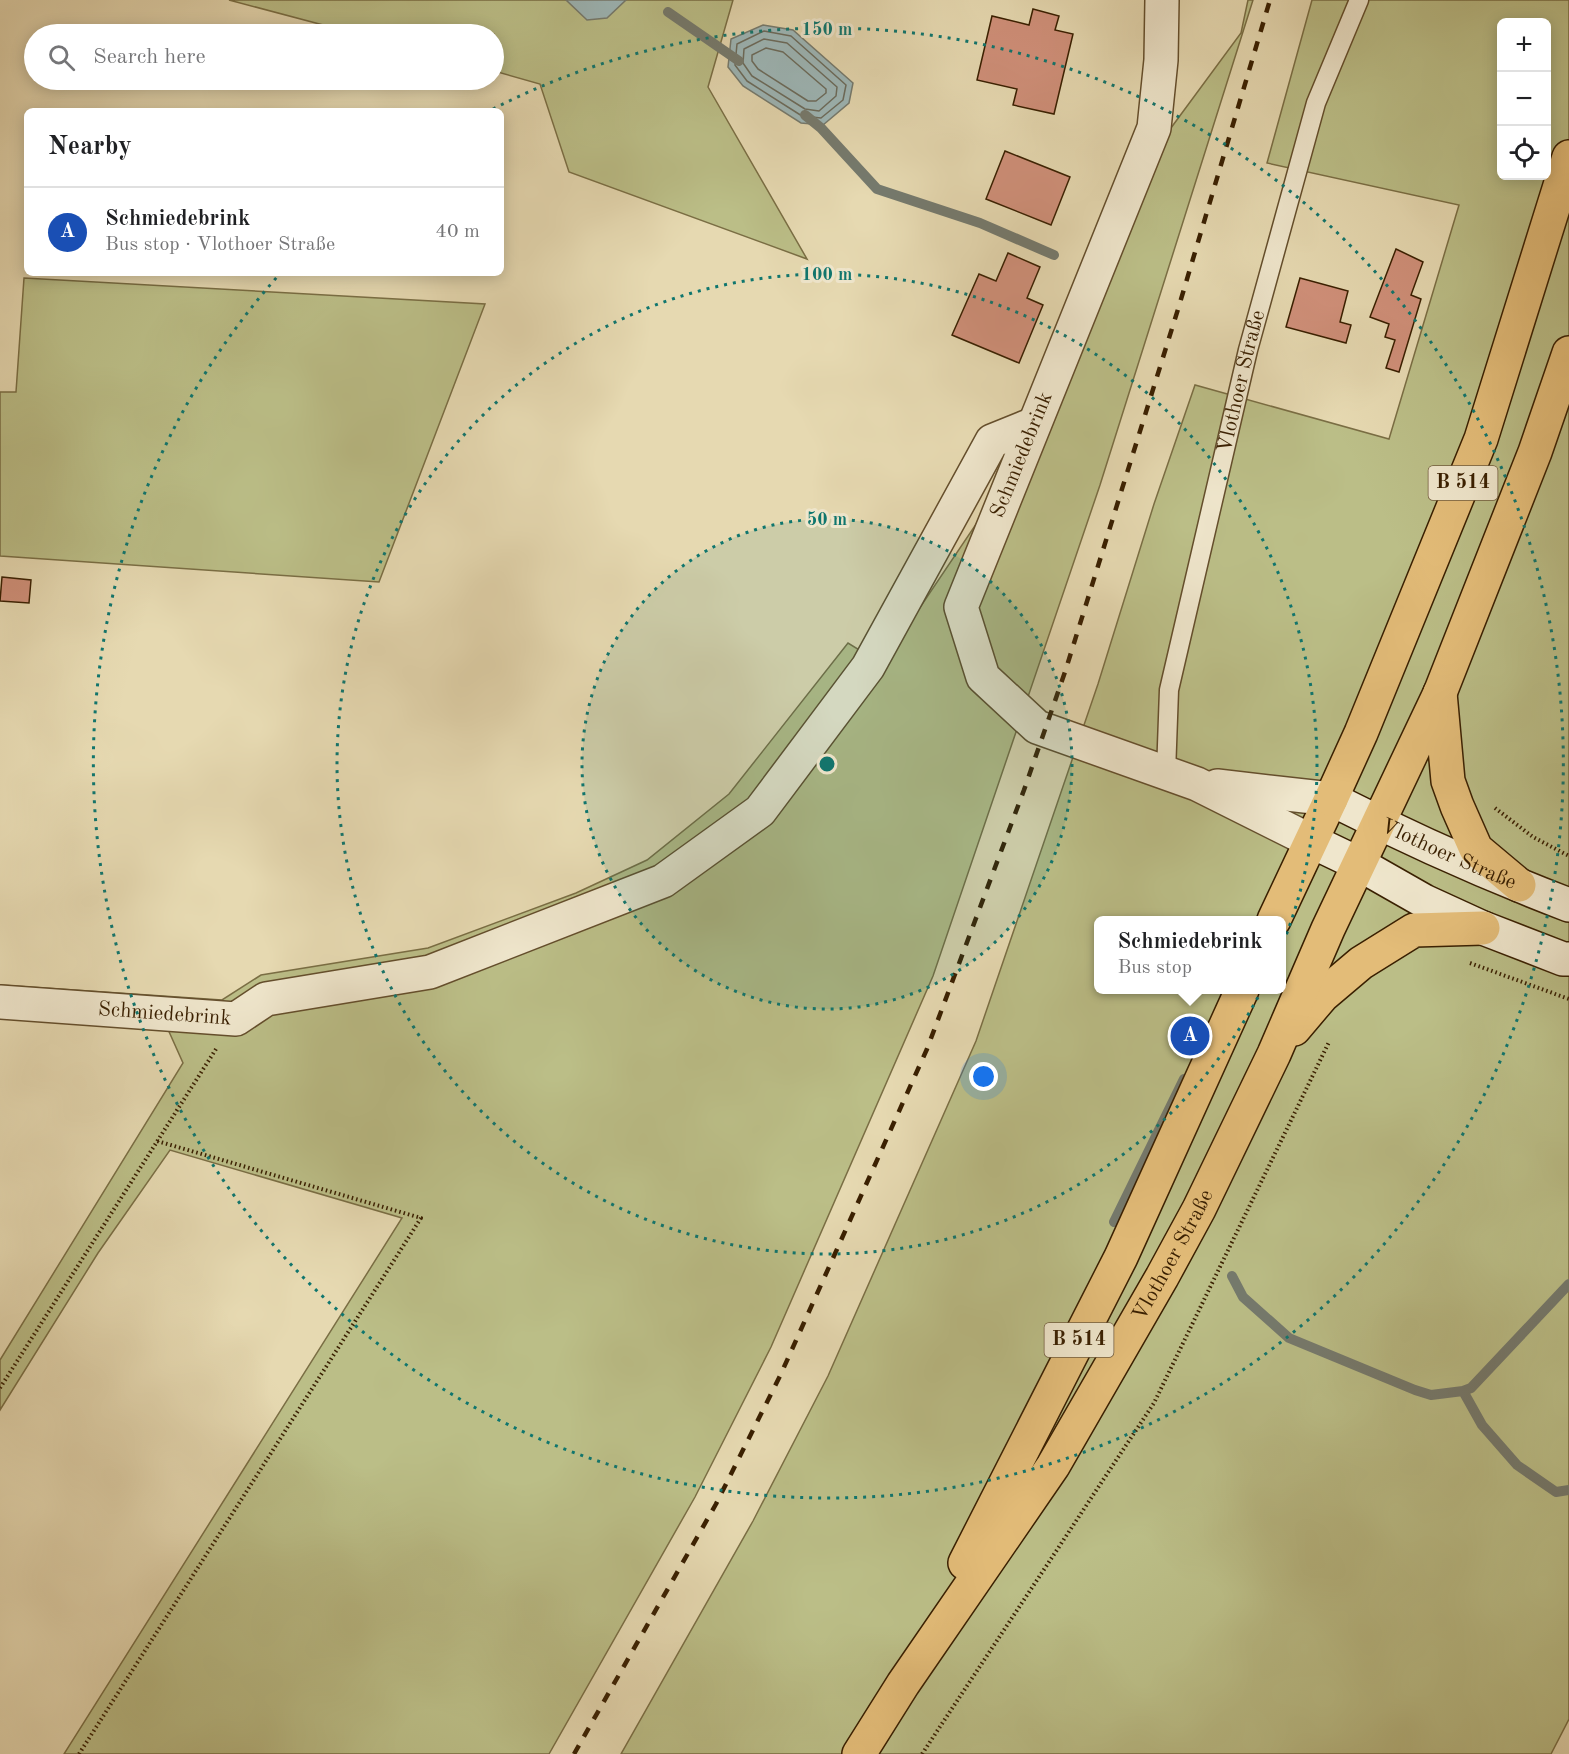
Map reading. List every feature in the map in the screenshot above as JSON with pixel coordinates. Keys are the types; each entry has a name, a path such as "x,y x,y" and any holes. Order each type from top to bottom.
{"main road":[{"name":"B 514","path":"1276,916 1361,733 1481,439 1569,158"},
{"name":"B 514","path":"1359,864 1440,693 1535,453 1569,353"},
{"path":"1440,693 1448,781 1457,806 1476,849 1519,885"},
{"name":"Vlothoer Straße","path":"859,1754 903,1684 1053,1466 1178,1248 1274,1054 1359,864"},
{"path":"1274,1054 1322,996 1361,963 1414,930 1483,928"},
{"name":"Vlothoer Straße","path":"903,1684 1121,1257 1240,994"}],"street":[{"name":"Schmiedebrink","path":"1162,0 1161,60 1154,128 961,608 983,677 1038,727 1197,784 1311,841"},
{"name":"Schmiedebrink","path":"0,1002 236,1018 266,999 430,972 663,881 760,811 867,667 992,441 1034,424"},
{"name":"Schmiedebrink","path":"1197,784 1331,799"},
{"name":"Vlothoer Straße","path":"1331,799 1378,823 1569,905"},
{"path":"1311,841 1359,864 1424,901 1483,928 1563,959 1569,959"}],"lane":[{"name":"Vlothoer Straße","path":"1166,773 1169,690 1248,350 1316,103 1359,0"}],"path":[{"path":"1462,960 1569,999"},
{"path":"0,1388 236,1018"},
{"path":"922,1754 1154,1403 1332,1035"},
{"path":"79,1754 421,1218 157,1141"}],"green space":[{"path":"229,0 733,0 708,87 807,259 569,172 540,84 504,74 504,24 319,24"},
{"path":"1248,0 1253,0 1100,485 933,976 771,1347 695,1497 549,1754 64,1754 402,1218 170,1150 98,1253 0,1410 0,1360 183,1063 166,1025 0,1014 0,985 222,1000 261,975 428,948 576,893 647,860 729,794 848,643 882,664 1038,432 1168,132 1241,33"},
{"path":"1312,0 1569,0 1569,1719 1551,1754 621,1754 753,1521 828,1376 976,1041 1098,684 1154,504 1195,385 1389,439 1459,205 1267,163"},
{"path":"24,278 485,304 379,582 0,556 0,392 16,392"}],"water":[{"path":"566,0 626,0 607,18 587,20"},
{"path":"763,25 793,30 853,83 849,103 823,125 801,123 743,86 728,67 731,39"}],"building":[{"path":"1033,9 1059,16 1055,30 1073,34 1054,114 1013,105 1017,89 977,80 992,16 1029,25"},
{"path":"1005,151 1070,177 1051,225 986,199"},
{"path":"1396,249 1423,262 1411,295 1421,299 1399,372 1386,368 1395,340 1385,337 1389,324 1370,317"},
{"path":"1008,253 1040,267 1027,298 1043,305 1019,363 952,335 979,274 996,281"},
{"path":"1300,278 1348,291 1340,322 1351,325 1346,343 1286,327"},
{"path":"2,577 31,580 29,603 0,601"}],"waterway":[{"path":"668,12 739,61"},
{"path":"805,115 821,128 877,189 980,223 1054,255"},
{"path":"1114,1222 1184,1079"},
{"path":"1232,1276 1243,1297 1289,1338 1431,1395 1463,1391 1482,1425 1517,1465 1556,1492 1569,1490"},
{"path":"1463,1391 1471,1388 1569,1284"}],"railway":[{"path":"574,1754 716,1504 780,1376 927,1049 1024,790 1065,672 1179,306 1270,0"}],"place":[{"name":"Schmiedebrink","path":"1190,1036"}]}
